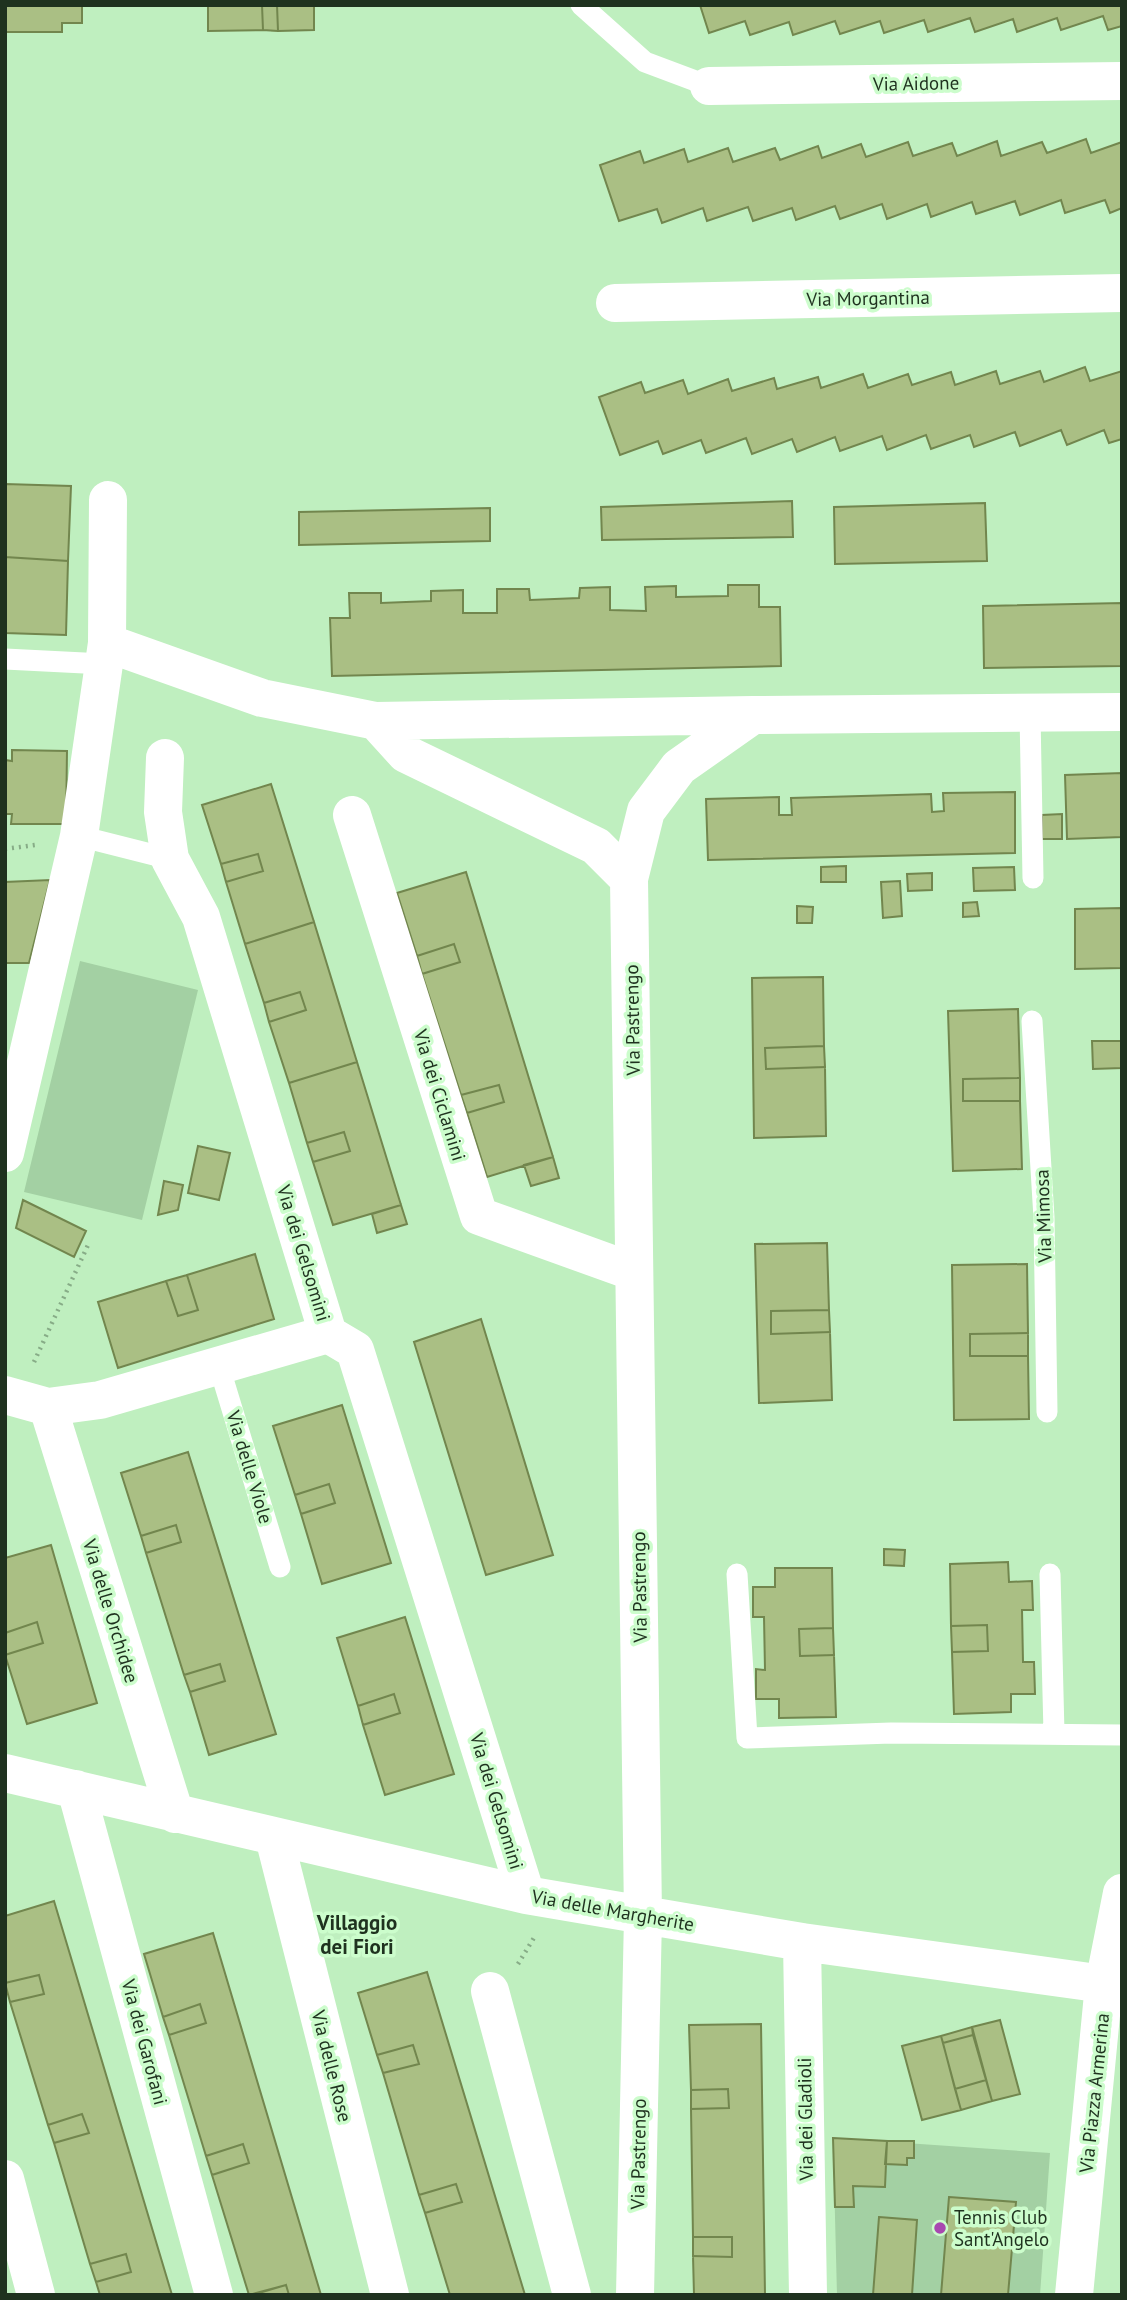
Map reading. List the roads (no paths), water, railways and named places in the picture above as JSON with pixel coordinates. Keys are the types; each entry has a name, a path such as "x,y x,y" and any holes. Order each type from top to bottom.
{"street":[{"name":"Via Aidone","path":"709,86 1122,81"},
{"name":"Via Morgantina","path":"615,303 1122,293"},
{"path":"5,1153 12,1098 79,836 105,653 108,500"},
{"path":"105,653 262,698 376,721 1122,712"},
{"name":"Via Pastrengo","path":"635,2295 643,1916 629,879 646,811 679,767 753,715"},
{"path":"376,721 406,754 596,846 629,879"},
{"name":"Via dei Gelsomini","path":"165,758 163,812 170,859 201,918 328,1334 355,1350 538,1897"},
{"name":"Via dei Ciclamini","path":"352,815 479,1216 634,1272"},
{"path":"24,1400 100,1400 328,1334"},
{"name":"Via delle Orchidee","path":"24,1400 175,1814"},
{"name":"Via delle Margherite","path":"5,1773 538,1897 802,1942 1104,1984"},
{"name":"Via dei Garofani","path":"76,1789 214,2295"},
{"name":"Via delle Rose","path":"274,1837 390,2295"},
{"name":"Via Piazza Armerina","path":"1074,2295 1104,1984 1122,1893"},
{"name":"Via dei Gladioli","path":"802,1942 808,2295"},
{"path":"490,1991 572,2295"},
{"path":"5,2179 36,2295"}],"lane":[{"path":"581,5 645,62 709,86"},
{"path":"5,659 105,653"},
{"path":"1030,713 1033,878"},
{"path":"79,836 170,859"},
{"name":"Via Mimosa","path":"1032,1021 1045,1218 1047,1412"},
{"name":"Via delle Viole","path":"219,1366 280,1567"},
{"path":"737,1574 747,1738 891,1733 1122,1735"},
{"path":"1050,1574 1054,1733"}],"place":[{"name":"Tennis Club Sant'Angelo","path":"940,2228"}],"district":[{"name":"Villaggio dei Fiori","path":"357,1935"}]}
